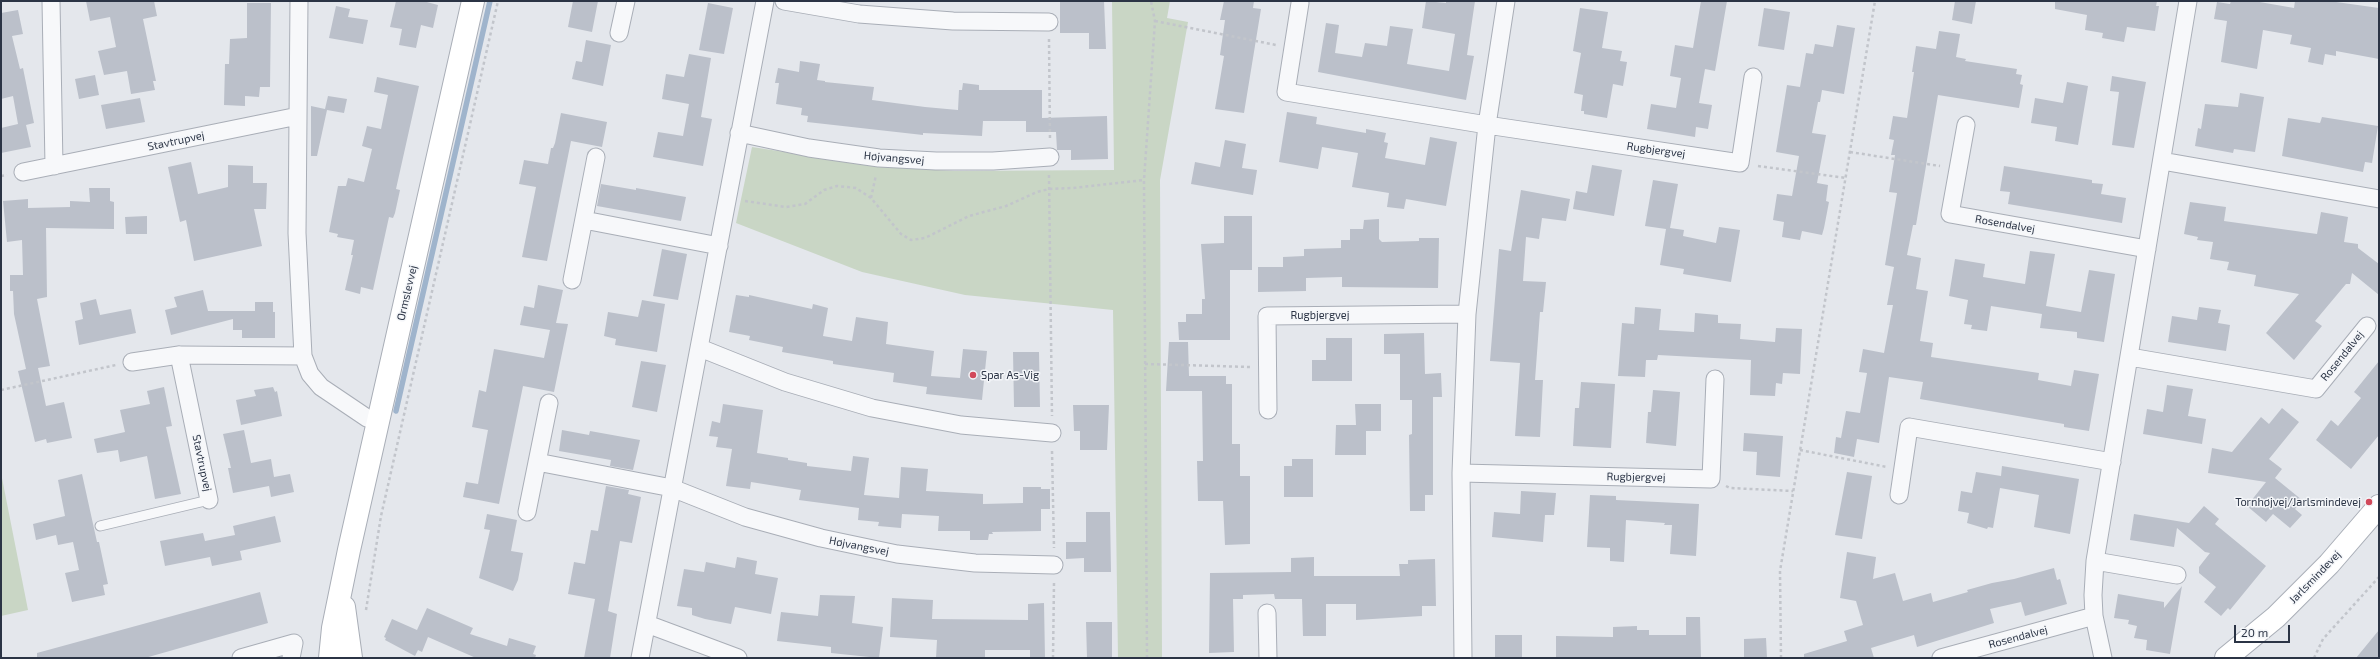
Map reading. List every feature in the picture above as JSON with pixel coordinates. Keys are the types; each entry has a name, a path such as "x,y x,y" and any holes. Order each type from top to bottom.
{"street":[{"path":"51,1 54,166"},
{"path":"299,1 298,233 303,356 310,374 321,387 367,418 378,421"},
{"name":"Ormslevvej","path":"330,658 333,628 342,586 473,1"},
{"path":"619,33 626,1"},
{"path":"640,658 765,1"},
{"path":"784,1 859,14 954,21 1049,22"},
{"path":"1463,658 1461,473 1466,314 1487,125 1506,1"},
{"path":"2103,658 2094,616 2093,595 2095,561 2188,1"},
{"name":"Rugbjergvej","path":"1300,3 1286,92 1487,125 1740,163"},
{"path":"1740,163 1753,78"},
{"name":"Stavtrupvej","path":"23,172 298,116"},
{"name":"Rosendalvej","path":"1966,125 1950,214 2148,249"},
{"name":"Højvangsvej","path":"739,133 809,148 879,158 972,161 1050,157"},
{"path":"572,280 596,157"},
{"path":"2162,161 2379,199"},
{"path":"584,220 719,246"},
{"name":"Rugbjergvej","path":"1268,410 1267,316 1466,314"},
{"name":"Rosendalvej","path":"2130,357 2316,389 2367,326"},
{"path":"700,348 785,382 872,408 961,425 1052,433"},
{"path":"132,362 179,355 303,356"},
{"name":"Stavtrupvej","path":"179,355 209,500"},
{"path":"1711,479 1715,379"},
{"path":"527,512 549,403"},
{"path":"1899,495 1910,427 2112,462"},
{"name":"Højvangsvej","path":"537,462 672,488 745,516 828,540 897,554 975,563 1054,566"},
{"name":"Rugbjergvej","path":"1461,473 1711,479"},
{"name":"Jarlsmindevej","path":"2226,658 2276,618 2329,564 2379,506"},
{"path":"2095,561 2177,575"},
{"name":"Ormslevvej","path":"342,586 351,658"},
{"path":"1267,613 1268,658"},
{"name":"Rosendalvej","path":"1942,658 2094,616"},
{"path":"647,624 738,658"},
{"path":"241,658 294,643 291,658"}],"lane":[{"path":"100,526 209,500"}],"path":[{"path":"365,617 380,523 498,1"},
{"path":"1147,658 1144,180 1155,21 1151,1"},
{"path":"1781,658 1780,571 1875,1"},
{"path":"1155,21 1293,48"},
{"path":"1049,22 1049,189 1054,658"},
{"path":"1850,152 1958,169"},
{"path":"871,198 879,158"},
{"path":"1740,163 1846,178"},
{"path":"728,199 786,207 805,204 824,190 838,186 856,188 871,198 901,234 911,240 925,238 969,216 1006,206 1049,189 1073,188 1144,180"},
{"path":"1,390 132,362"},
{"path":"1145,364 1267,367"},
{"path":"1800,450 1903,471"},
{"path":"1711,479 1730,488 1793,491"},
{"path":"2314,658 2322,639 2379,577"}],"green space":[{"path":"1112,1 1170,1 1167,18 1188,22 1160,180 1162,658 1118,658 1113,310 965,295 862,272 736,223 752,147 882,167 955,171 1114,170"},
{"path":"1,473 28,610 1,616"}],"building":[{"path":"86,1 154,1 157,16 143,19 156,81 153,81 155,90 131,94 127,71 104,75 98,51 116,47 110,17 90,21"},
{"path":"396,1 423,1 438,5 433,28 421,25 416,48 399,45 402,29 390,27"},
{"path":"573,1 598,1 592,32 568,27"},
{"path":"1060,1 1104,1 1106,49 1089,49 1089,33 1060,33"},
{"path":"1224,1 1254,1 1253,8 1261,9 1244,113 1215,109 1224,56 1220,55 1225,20 1220,20"},
{"path":"1426,1 1446,3 1446,1 1475,1 1467,55 1474,56 1466,100 1318,72 1326,23 1339,25 1335,53 1362,57 1365,43 1387,46 1390,26 1413,29 1407,64 1449,71 1455,34 1422,28"},
{"path":"1701,1 1727,1 1715,71 1705,69 1699,103 1712,105 1708,129 1696,127 1695,137 1647,129 1651,104 1676,108 1681,78 1670,76 1675,45 1693,48"},
{"path":"1955,1 1976,1 1972,24 1952,20"},
{"path":"2055,1 2157,1 2156,6 2159,6 2155,31 2127,27 2124,42 2102,38 2103,33 2085,30 2087,15 2055,9"},
{"path":"2231,1 2254,1 2294,8 2295,1 2329,1 2379,8 2379,59 2336,51 2336,56 2325,54 2323,65 2308,62 2311,48 2290,44 2292,35 2263,30 2257,69 2221,62 2227,21 2214,19 2217,2 2230,4"},
{"path":"247,3 271,3 270,87 260,87 259,97 245,96 245,106 224,105 225,64 229,64 230,39 247,38"},
{"path":"708,3 733,8 724,54 699,50"},
{"path":"336,6 350,9 348,17 368,20 363,44 329,38"},
{"path":"1580,8 1608,12 1602,48 1622,51 1620,61 1627,62 1623,86 1613,84 1607,118 1584,114 1584,111 1581,111 1583,95 1574,93 1581,53 1573,51"},
{"path":"1764,8 1790,12 1784,50 1758,46"},
{"path":"18,10 23,34 12,36 20,69 23,68 34,123 26,125 31,147 1,153 1,128 18,124 13,96 1,99 1,13"},
{"path":"1837,25 1855,28 1844,94 1822,90 1812,133 1826,135 1817,183 1828,185 1826,201 1829,202 1824,228 1822,235 1802,231 1800,240 1782,237 1784,222 1773,220 1777,194 1792,196 1799,156 1776,152 1787,85 1800,87 1806,53 1813,54 1815,44 1833,47"},
{"path":"1939,31 1960,34 1956,57 1966,59 1965,61 2017,69 2016,74 2022,75 2020,84 2023,85 2019,108 1938,95 1916,225 1913,225 1907,255 1921,258 1916,289 1928,291 1920,341 1933,343 1931,357 2039,373 2038,380 2071,386 2074,370 2099,374 2089,431 2064,427 2064,424 1920,399 1923,382 1889,377 1879,443 1857,439 1854,457 1834,453 1836,437 1841,438 1846,411 1860,413 1867,373 1859,372 1863,349 1884,353 1893,305 1887,305 1894,267 1885,265 1897,193 1889,192 1895,155 1891,155 1894,140 1889,139 1893,116 1907,118 1914,72 1912,72 1916,46 1936,49"},
{"path":"586,40 611,45 603,86 572,79 576,61 582,62"},
{"path":"689,54 711,58 701,117 712,119 703,166 653,157 658,132 683,136 689,104 662,99 666,74 684,77"},
{"path":"800,61 820,64 817,80 874,87 872,100 925,107 958,110 959,90 962,90 963,83 979,85 979,90 1042,90 1042,118 1107,116 1108,159 1071,160 1071,150 1057,150 1056,132 1026,132 1026,121 983,121 982,136 923,133 923,135 807,122 808,116 801,115 802,108 776,104 779,83 775,83 778,68 799,72"},
{"path":"95,75 99,95 79,99 75,79"},
{"path":"2112,76 2146,82 2134,148 2112,145 2119,92 2110,91"},
{"path":"377,77 419,86 396,189 400,190 395,213 393,218 389,217 373,290 361,287 360,294 345,290 353,255 351,255 354,240 337,237 338,234 329,232 338,186 346,186 348,178 364,182 372,149 362,146 367,126 381,129 388,95 374,92"},
{"path":"2067,82 2088,86 2078,145 2055,141 2057,127 2031,123 2035,98 2063,103"},
{"path":"2240,93 2264,97 2255,152 2234,149 2233,153 2195,146 2198,128 2201,129 2205,104 2238,107"},
{"path":"328,96 347,99 344,113 327,110 317,156 311,156 311,106 325,109"},
{"path":"140,98 145,122 106,129 101,105"},
{"path":"1287,112 1317,117 1316,124 1366,133 1366,129 1386,133 1384,142 1388,143 1385,158 1425,165 1430,137 1457,142 1446,206 1406,199 1404,209 1387,207 1389,193 1352,187 1358,153 1322,147 1318,169 1279,162"},
{"path":"561,113 607,122 602,147 571,141 547,261 522,257 536,187 519,184 524,160 548,164 551,148 553,148 555,143"},
{"path":"2322,117 2378,126 2372,163 2365,162 2363,172 2282,156 2288,118 2320,123"},
{"path":"1225,140 1246,144 1242,168 1257,170 1253,195 1191,184 1195,162 1220,167"},
{"path":"191,162 198,194 228,187 228,165 253,166 253,183 267,183 266,209 254,209 262,246 194,261 186,220 180,222 168,167"},
{"path":"1592,165 1622,170 1614,216 1573,209 1576,191 1587,193"},
{"path":"2004,166 2092,180 2092,183 2103,184 2101,194 2126,198 2122,223 2008,204 2010,192 2000,191"},
{"path":"1653,180 1678,184 1670,228 1684,230 1683,236 1716,243 1719,227 1740,230 1731,282 1683,274 1684,269 1660,265 1666,229 1645,226"},
{"path":"601,184 636,190 636,188 686,197 681,221 597,206"},
{"path":"89,188 110,188 110,201 114,202 114,229 46,228 47,297 37,299 50,366 38,368 46,406 64,402 72,438 47,443 46,439 35,442 18,371 26,369 14,314 13,291 10,291 10,275 23,275 22,240 7,242 3,201 28,199 28,208 70,207 70,201 90,202"},
{"path":"1521,190 1570,199 1566,221 1542,218 1539,239 1526,237 1523,281 1546,282 1543,312 1540,312 1535,380 1543,380 1540,437 1515,436 1520,363 1490,361 1499,249 1511,251"},
{"path":"2190,202 2226,207 2224,221 2317,234 2321,212 2348,217 2344,242 2358,244 2358,248 2379,264 2379,295 2352,273 2350,284 2346,284 2315,321 2322,326 2294,360 2266,333 2299,294 2254,286 2256,275 2227,270 2229,262 2210,259 2213,242 2197,240 2198,237 2184,234"},
{"path":"147,216 147,234 126,234 125,217"},
{"path":"1224,216 1252,216 1252,270 1230,270 1230,340 1179,340 1178,322 1186,322 1186,314 1202,314 1202,299 1205,299 1201,244 1224,243"},
{"path":"1379,219 1379,239 1382,242 1419,241 1419,238 1439,238 1438,288 1342,287 1342,277 1306,278 1306,291 1258,292 1258,267 1283,267 1283,257 1304,256 1304,249 1341,248 1341,240 1350,240 1350,229 1363,229 1364,220"},
{"path":"662,249 687,254 678,300 653,296"},
{"path":"2030,251 2055,254 2046,306 2081,312 2089,270 2115,274 2104,342 2077,338 2077,332 2040,328 2042,314 1991,306 1987,331 1971,329 1972,325 1964,324 1968,300 1949,296 1955,259 1985,264 1983,277 2025,284"},
{"path":"538,285 563,290 556,323 568,324 554,392 523,386 499,504 463,497 466,482 478,484 488,430 472,427 479,390 486,392 494,349 544,358 550,330 520,325 524,306 534,308"},
{"path":"203,290 208,311 255,311 255,302 273,302 273,312 275,312 275,338 242,338 242,330 233,330 233,319 171,335 165,310 177,307 174,297"},
{"path":"736,295 749,297 749,295 812,309 813,304 828,308 823,336 852,341 856,317 888,322 886,344 934,351 931,376 960,378 963,349 987,351 982,400 926,394 927,387 893,382 894,373 833,364 833,361 782,352 783,347 749,340 750,336 729,332"},
{"path":"96,299 100,315 131,309 136,333 79,345 75,321 83,319 80,303"},
{"path":"642,300 665,304 657,352 615,345 616,339 604,336 608,312 638,317"},
{"path":"1635,307 1661,309 1659,330 1694,332 1695,313 1718,315 1718,323 1741,324 1740,339 1775,342 1776,328 1802,329 1800,374 1783,373 1782,384 1776,383 1775,396 1750,395 1751,360 1658,355 1657,360 1646,360 1645,377 1618,376 1622,323 1634,324"},
{"path":"2199,307 2221,310 2218,323 2230,325 2226,351 2168,342 2172,316 2197,320"},
{"path":"1424,333 1425,374 1441,373 1442,397 1433,397 1433,495 1425,495 1425,511 1410,511 1409,435 1412,434 1412,400 1400,400 1400,354 1384,354 1384,334"},
{"path":"1326,338 1352,338 1352,381 1312,381 1312,360 1326,360"},
{"path":"1169,342 1188,342 1189,376 1226,376 1226,384 1232,384 1232,444 1240,444 1240,476 1250,476 1250,544 1225,545 1223,501 1198,501 1197,461 1203,461 1202,391 1166,391"},
{"path":"1013,352 1039,352 1040,407 1014,407"},
{"path":"641,361 666,365 657,412 632,407"},
{"path":"2379,361 2379,435 2351,469 2316,440 2331,420 2338,426 2361,398 2354,392"},
{"path":"1581,382 1615,384 1611,448 1573,446 1575,408 1579,408"},
{"path":"2167,385 2193,389 2188,416 2206,419 2202,444 2143,434 2147,409 2163,412"},
{"path":"164,387 172,426 166,427 181,494 155,499 147,456 120,462 118,450 97,453 94,439 125,432 120,410 150,404 147,391"},
{"path":"273,387 275,392 277,391 282,416 241,425 236,400 256,396 254,390"},
{"path":"1653,390 1680,392 1676,446 1646,443 1648,412 1651,412"},
{"path":"723,404 763,410 757,453 788,458 788,460 807,463 807,466 851,471 853,456 869,458 864,495 899,498 901,467 928,469 926,491 983,494 983,504 1023,503 1023,487 1041,487 1041,489 1050,489 1050,509 1041,509 1041,531 992,532 993,534 989,534 988,540 970,540 970,531 938,531 939,516 902,514 901,528 878,526 879,522 858,520 859,508 799,500 801,490 751,482 750,489 726,486 732,449 716,447 718,437 709,436 712,421 720,423"},
{"path":"1355,404 1381,404 1381,431 1366,431 1366,455 1335,455 1336,425 1356,425"},
{"path":"1073,405 1109,405 1107,450 1080,450 1080,431 1074,431"},
{"path":"2282,408 2299,422 2269,459 2282,469 2275,478 2302,500 2295,509 2302,515 2290,528 2273,514 2266,522 2247,506 2266,482 2208,473 2212,448 2232,452 2261,417 2269,424"},
{"path":"244,430 251,463 271,459 274,477 290,474 294,492 271,497 269,486 233,493 228,468 231,468 223,434"},
{"path":"562,430 589,435 590,431 640,440 633,470 610,466 611,460 559,451"},
{"path":"1744,433 1783,436 1780,477 1756,475 1757,452 1743,451"},
{"path":"1292,459 1313,459 1313,497 1284,497 1284,466 1292,466"},
{"path":"2002,466 2079,479 2070,534 2034,527 2039,495 2000,488 1993,528 1988,527 1987,529 1967,523 1969,513 1958,511 1961,491 1972,493 1976,472 2001,476"},
{"path":"1847,472 1872,476 1862,539 1835,535"},
{"path":"82,474 108,584 103,585 105,595 72,602 65,573 79,570 73,542 58,545 56,535 36,540 33,524 65,516 58,480"},
{"path":"606,486 629,490 628,494 641,497 632,543 620,541 608,611 617,614 610,658 584,658 595,599 568,594 574,562 585,564 591,530 598,531"},
{"path":"1521,491 1556,493 1554,515 1545,515 1543,542 1492,537 1494,512 1520,514"},
{"path":"1590,495 1616,496 1616,500 1699,504 1696,556 1670,554 1672,525 1664,525 1665,523 1626,520 1624,562 1610,561 1610,548 1587,547"},
{"path":"2204,506 2219,519 2215,524 2266,566 2230,610 2228,608 2221,616 2204,602 2216,587 2199,573 2199,567 2210,553 2205,552 2177,528 2174,547 2130,540 2134,514 2189,523"},
{"path":"1086,512 1110,512 1111,572 1084,572 1084,558 1066,559 1066,542 1086,542"},
{"path":"487,514 517,520 511,551 523,553 518,580 513,591 479,578 490,530 484,529"},
{"path":"275,516 281,542 240,551 242,560 212,566 210,557 165,566 160,541 203,533 205,541 235,535 233,526"},
{"path":"1847,552 1876,557 1873,579 1895,573 1903,601 1931,593 1933,602 1968,592 1967,590 2054,568 2057,580 2060,579 2067,604 2025,616 2021,602 1990,609 1994,623 1917,647 1914,635 1871,648 1874,658 1804,658 1804,654 1847,641 1844,631 1863,625 1856,601 1840,598"},
{"path":"737,557 757,561 755,574 778,578 771,614 735,607 731,624 692,615 692,608 677,606 684,569 704,572 706,562 735,568"},
{"path":"1314,557 1314,576 1400,576 1399,564 1408,564 1408,560 1435,559 1436,606 1422,606 1422,616 1356,620 1356,604 1326,604 1326,636 1303,636 1302,599 1275,599 1274,594 1243,595 1243,599 1233,599 1234,652 1209,653 1210,573 1291,572 1291,558"},
{"path":"2182,586 2170,654 2146,650 2147,640 2134,638 2137,626 2128,624 2129,620 2114,618 2118,594 2164,602 2164,608"},
{"path":"260,592 268,623 145,658 37,658 37,653"},
{"path":"820,595 855,596 852,623 883,627 879,658 831,653 831,647 777,641 781,612 818,616"},
{"path":"892,598 933,600 932,619 1028,620 1028,604 1044,603 1045,658 1030,658 1030,650 985,650 985,658 936,658 937,640 890,637"},
{"path":"427,608 473,628 470,634 507,646 509,638 536,646 533,654 536,655 535,658 476,658 428,637 422,652 418,650 415,656 385,640 386,638 384,637 392,619 417,630"},
{"path":"1686,617 1700,617 1701,658 1556,658 1556,636 1613,637 1613,627 1637,626 1637,630 1649,630 1649,635 1686,635"},
{"path":"1086,622 1112,622 1112,658 1087,658"},
{"path":"2379,630 2379,658 2356,658"},
{"path":"1495,635 1522,635 1522,658 1495,658"},
{"path":"1766,638 1767,658 1744,658 1744,639"}],"waterway":[{"path":"396,411 490,1"}],"place":[{"name":"Spar As-Vig","path":"973,375"},
{"name":"Tornhøjvej/Jarlsmindevej","path":"2369,502"}]}
